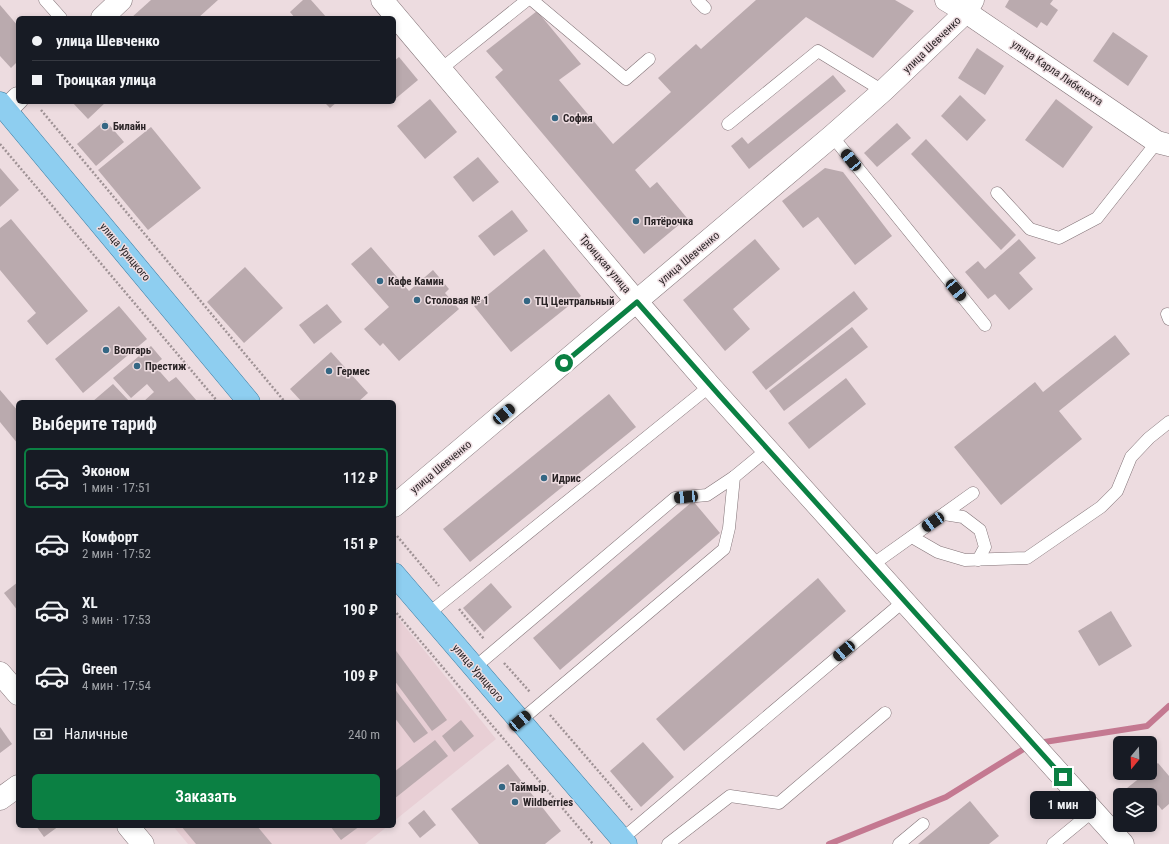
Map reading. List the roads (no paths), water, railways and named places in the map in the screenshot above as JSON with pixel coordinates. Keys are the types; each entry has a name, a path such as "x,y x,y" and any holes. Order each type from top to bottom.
{"main road":[{"name":"улица Урицкого","path":"8,104 248,400"},
{"name":"улица Урицкого","path":"396,576 624,842"}],"street":[{"path":"104,16 121,0"},
{"name":"Троицкая улица","path":"382,0 396,16"},
{"name":"улица Карла Либкнехта","path":"946,0 970,6 1163,143"},
{"name":"улица Шевченко","path":"396,504 832,136 883,91 970,6"},
{"name":"Троицкая улица","path":"396,16 637,302 710,386 1123,844"},
{"path":"0,673 16,692"},
{"path":"0,799 16,787"},
{"path":"130,828 143,844"}],"lane":[{"path":"45,0 59,16"},
{"path":"442,69 527,0"},
{"path":"532,0 626,80 649,59"},
{"path":"728,124 818,51 883,91"},
{"path":"832,136 985,325"},
{"path":"997,193 1030,228 1059,238 1097,218 1163,143"},
{"path":"428,614 710,386"},
{"path":"912,537 938,552 965,560 1027,558 1101,507 1117,490 1131,457 1149,438 1169,422"},
{"path":"474,668 675,498 708,495 734,477 768,449"},
{"path":"520,721 724,549 729,528 734,477"},
{"path":"872,566 973,494"},
{"path":"944,514 963,517 980,530 985,547 978,560"},
{"path":"624,842 904,601"},
{"path":"668,844 730,796 779,803 885,713"},
{"path":"1053,844 1093,811"},
{"path":"899,844 923,824"}],"waterway":[{"path":"1038,743 1147,726 1169,706"},
{"path":"829,844 946,797 1030,745"}],"place":[{"name":"София","path":"555,118"},
{"name":"Билайн","path":"105,126"},
{"name":"Пятёрочка","path":"636,221"},
{"name":"Кафе Камин","path":"380,281"},
{"name":"Столовая № 1","path":"417,300"},
{"name":"ТЦ Центральный","path":"527,301"},
{"name":"Волгарь","path":"106,350"},
{"name":"Престиж","path":"137,366"},
{"name":"Гермес","path":"329,371"},
{"name":"Идрис","path":"544,478"},
{"name":"Таймыр","path":"502,787"},
{"name":"Wildberries","path":"515,802"}]}
